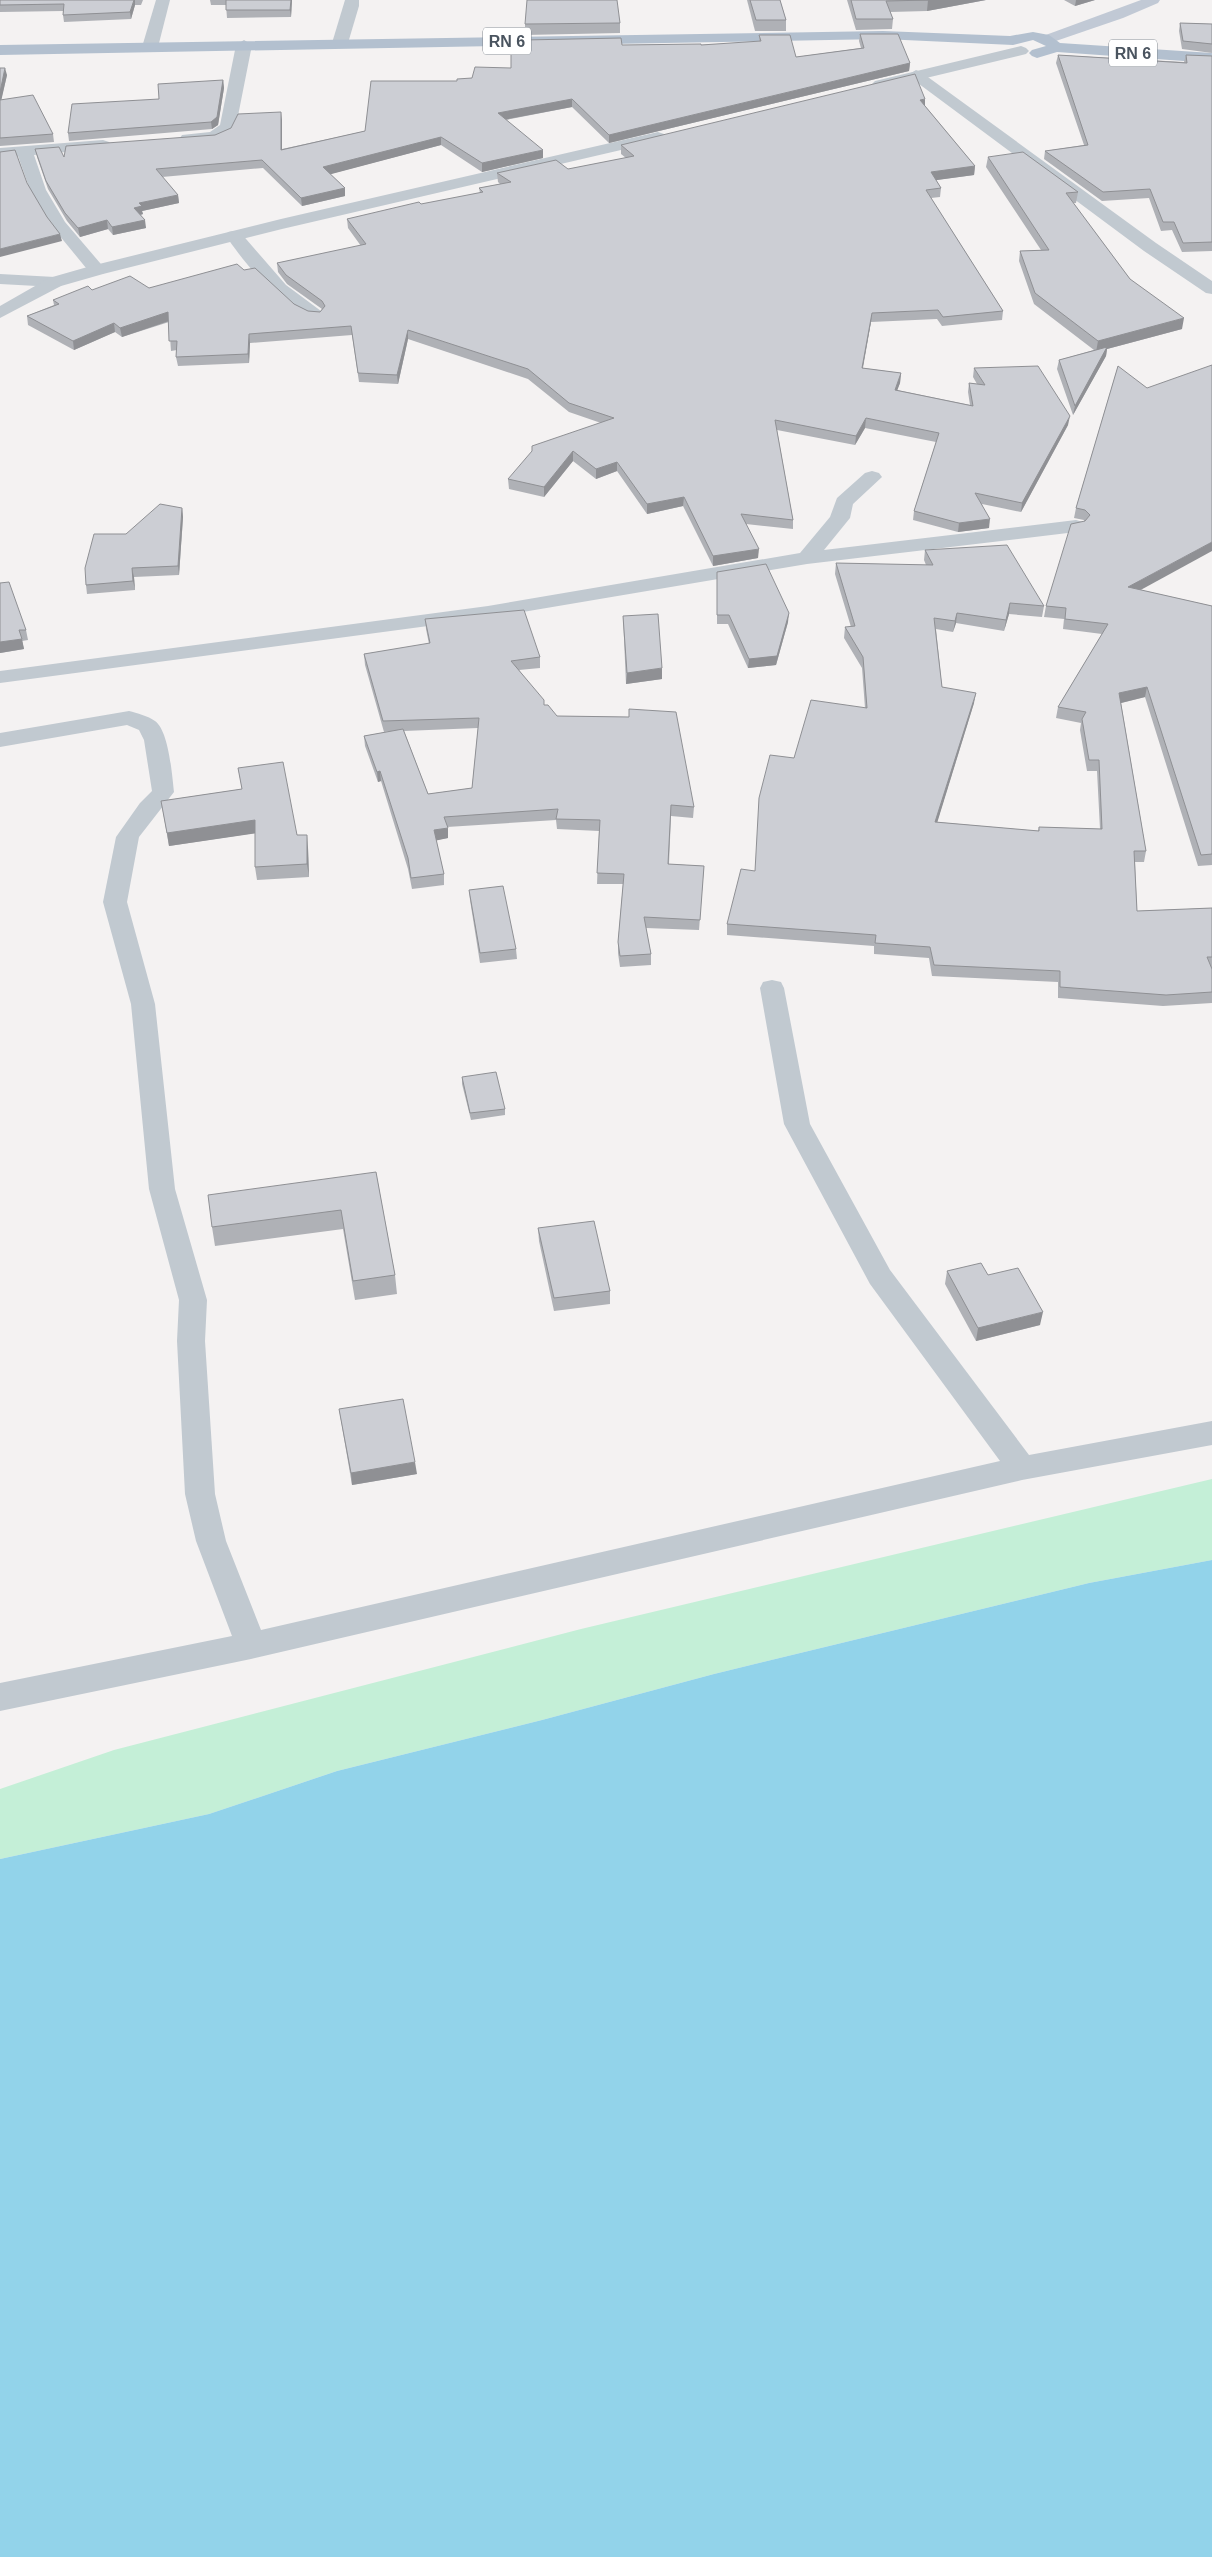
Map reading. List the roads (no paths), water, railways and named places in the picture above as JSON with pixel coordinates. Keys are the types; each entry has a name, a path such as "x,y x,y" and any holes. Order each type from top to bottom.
{"main road":[{"path":"1051,43 1153,0"},
{"name":"RN 6","path":"0,50 340,43 883,36 1017,46 1044,52 1051,43 1212,58"}],"street":[{"path":"150,47 163,0"},
{"path":"340,43 352,6 352,0"},
{"path":"176,139 216,136 224,132 228,126 244,45"},
{"path":"869,87 1017,46"},
{"path":"916,75 1150,247 1212,289"},
{"path":"0,314 55,282 98,270 234,236 670,135"},
{"path":"0,153 118,144"},
{"path":"24,150 38,190 58,224 98,270"},
{"path":"234,236 275,287 291,301 315,315"},
{"path":"0,279 55,282"},
{"path":"807,558 840,518 844,502 872,477"},
{"path":"0,677 488,612 807,558 1076,526"},
{"path":"0,740 129,718 148,726 155,740 163,792 128,837 115,902 142,1004 162,1189 193,1300 191,1341 200,1494 211,1541 251,1646"},
{"path":"772,988 797,1124 880,1277 1022,1468"},
{"path":"0,1697 251,1646 1022,1468 1212,1433"}],"water":[{"path":"1212,1560 1212,2557 0,2557 0,1859 209,1814 337,1771 542,1720 714,1674 1089,1583"}]}
